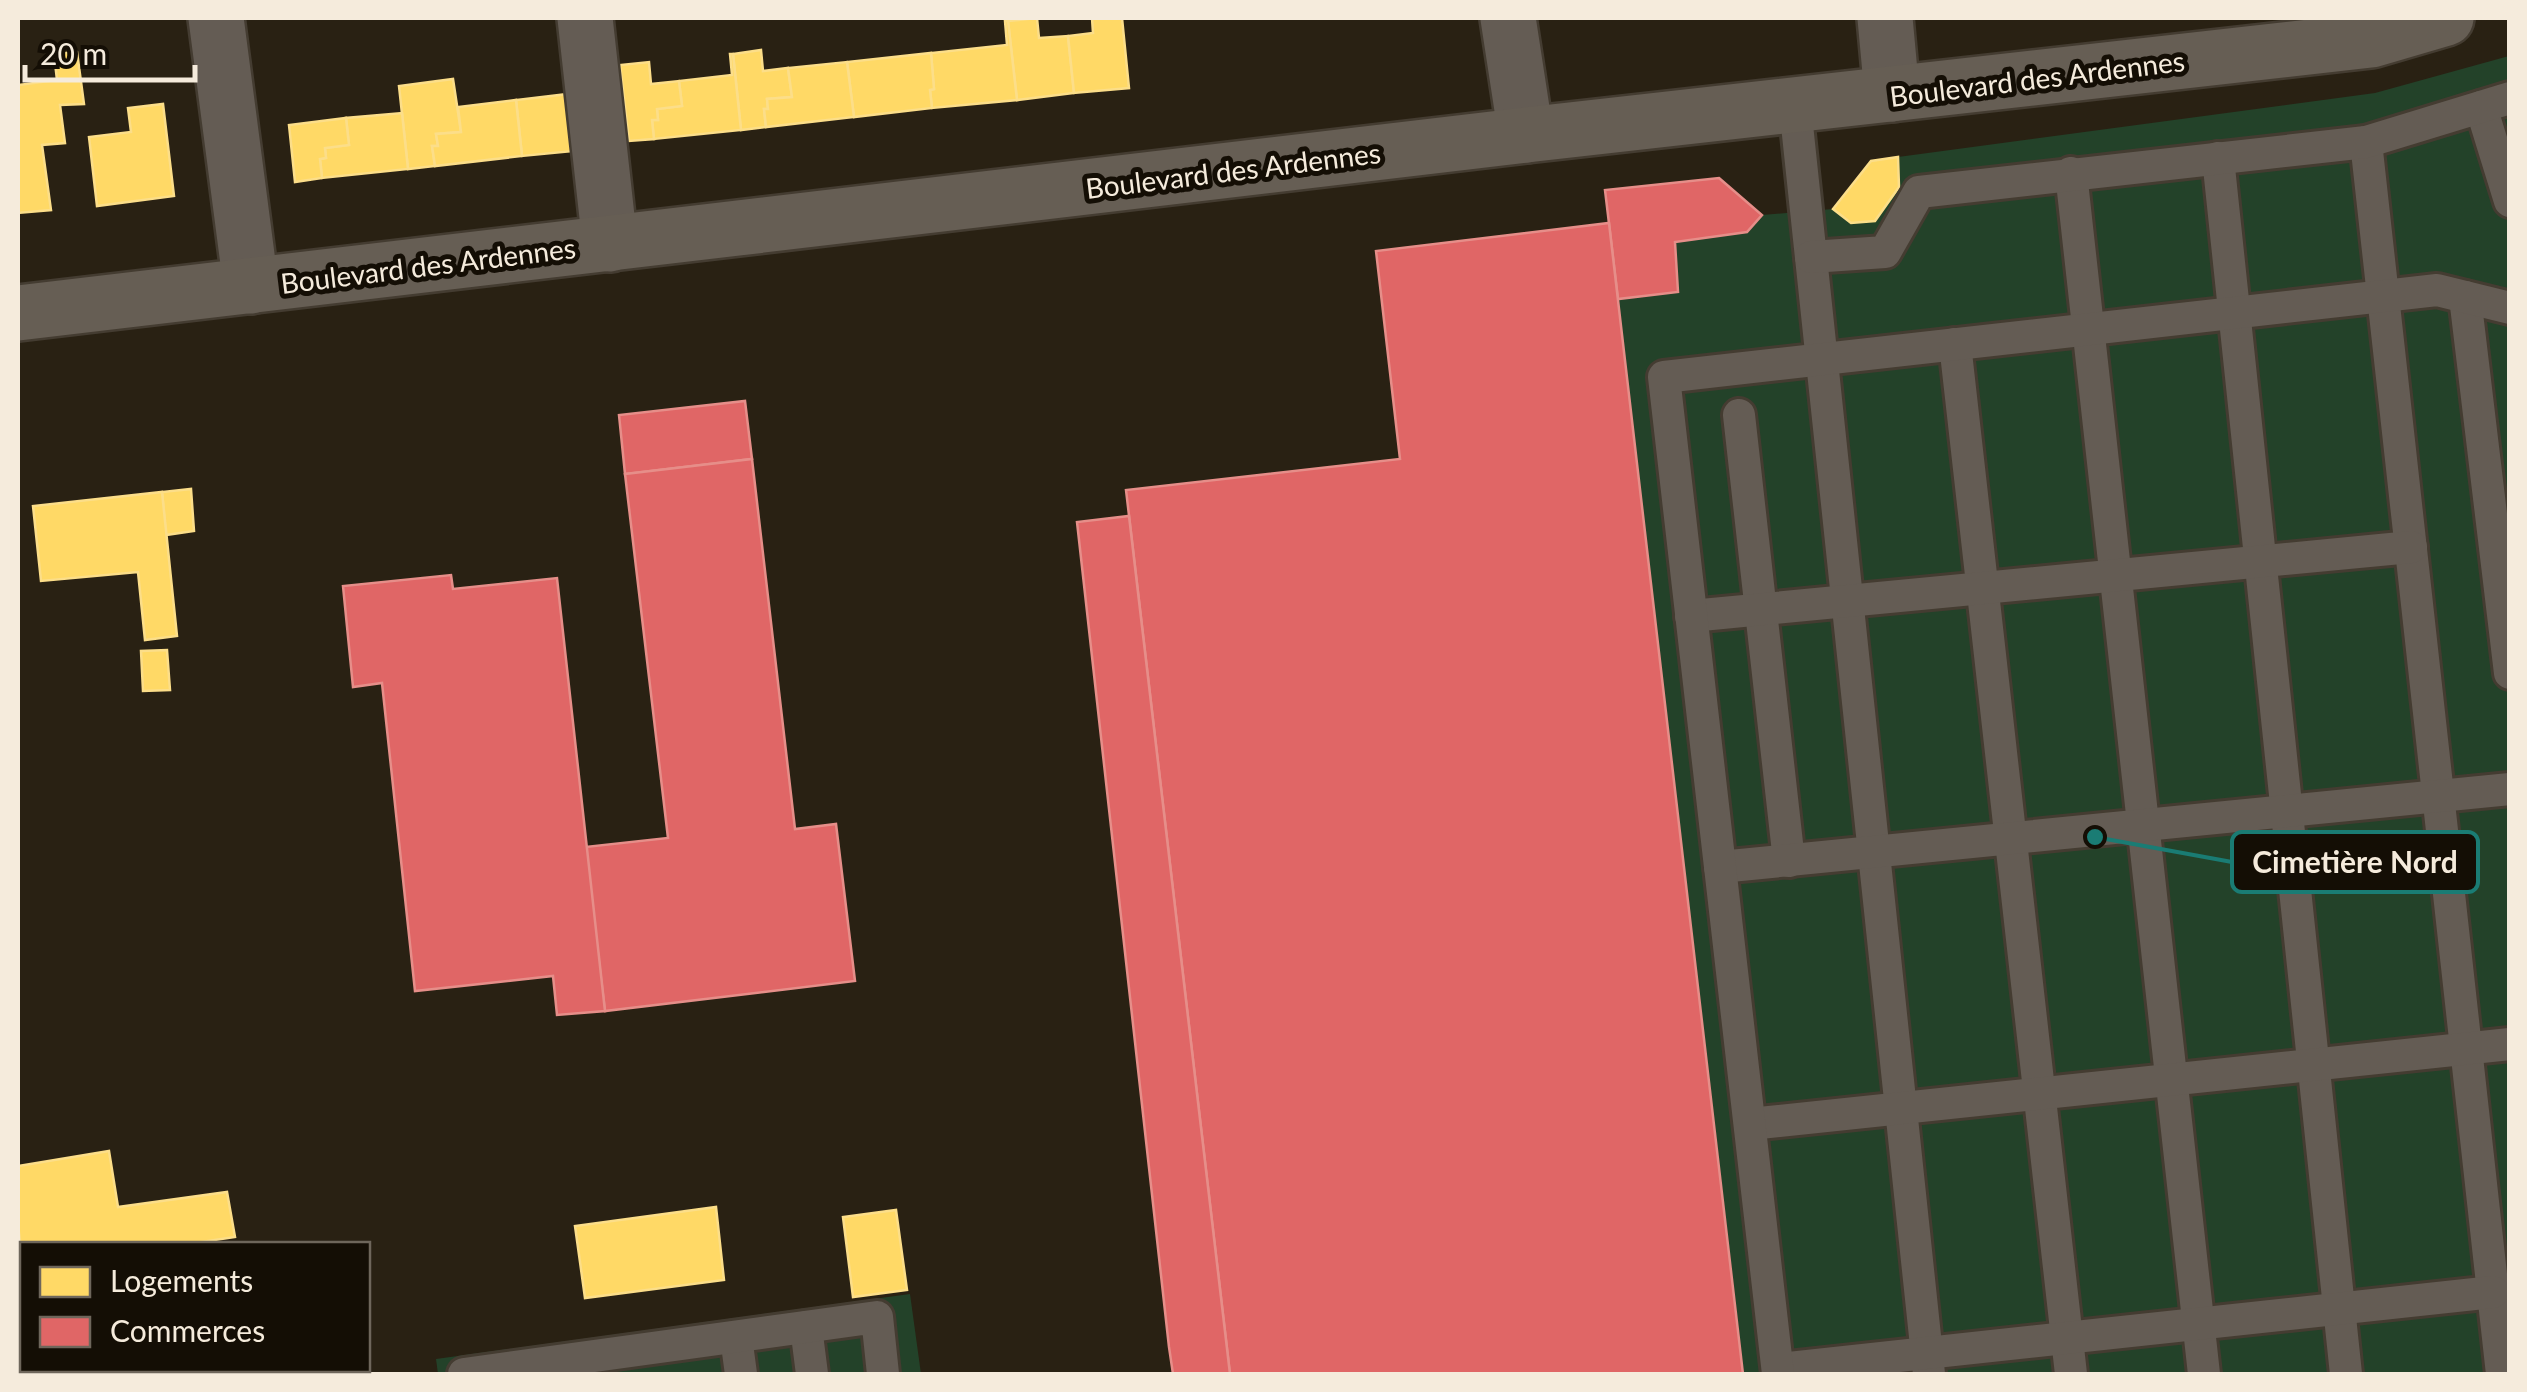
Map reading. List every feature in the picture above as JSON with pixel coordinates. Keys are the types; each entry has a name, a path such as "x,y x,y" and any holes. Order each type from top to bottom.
{"main road":[{"name":"Boulevard des Ardennes","path":"18,314 1526,135 2371,40 2446,18"}],"street":[{"path":"216,18 251,286"},
{"path":"585,18 610,244"},
{"path":"1508,18 1526,135"},
{"path":"1885,18 1892,94"}],"lane":[{"path":"1811,258 1884,252 1919,192 2366,142 2495,102 2510,201"},
{"path":"1795,106 1928,1364"},
{"path":"2366,142 2502,1374"},
{"path":"2218,158 2346,1374"},
{"path":"2072,173 2204,1374"},
{"path":"2493,1292 2067,1338 1928,1364 1778,1372 1664,377 2383,294 2437,290 2495,302 2510,673"},
{"path":"1955,344 2071,1374"},
{"path":"1739,414 1789,860"},
{"path":"1691,616 2411,547"},
{"path":"1720,867 2510,790"},
{"path":"1750,1124 2510,1044"},
{"path":"464,1374 877,1317 883,1374"},
{"path":"806,1327 812,1374"},
{"path":"736,1337 741,1374"}],"green space":[{"path":"2509,56 2509,1374 1744,1374 1618,299 1677,292 1675,242 1747,232 1762,215 1833,209 1851,223 1875,221 1899,187 1898,157 2375,93"},
{"path":"910,1294 921,1374 438,1374 436,1359"}],"building: Logements":[{"path":"1037,18 1039,38 1068,36 1074,93 1017,100 1008,21"},
{"path":"1092,18 1122,18 1129,88 1074,93 1068,36 1093,33"},
{"path":"1005,21 1017,100 932,108 931,53 1007,45"},
{"path":"761,50 763,71 788,68 792,97 767,99 766,127 741,130 733,54"},
{"path":"77,52 84,104 60,105 65,143 42,145 51,210 18,213 18,85 57,80 54,54"},
{"path":"931,53 932,108 854,117 847,62"},
{"path":"730,54 741,130 654,139 652,120 658,120 657,109 682,106 679,81 732,75"},
{"path":"649,62 651,84 679,81 682,106 657,109 658,120 652,120 654,139 629,141 620,65"},
{"path":"847,62 854,117 766,127 767,99 792,97 788,68"},
{"path":"453,79 461,132 436,134 438,146 432,146 435,166 408,169 399,86"},
{"path":"568,94 574,151 522,156 516,100"},
{"path":"516,100 522,156 435,166 432,146 438,146 436,134 461,132 458,107"},
{"path":"163,104 174,196 97,206 89,137 131,132 128,108"},
{"path":"402,113 408,169 322,178 320,159 326,158 325,148 349,145 346,118"},
{"path":"346,118 349,145 325,148 326,158 320,159 322,178 295,182 289,125"},
{"path":"1898,157 1899,187 1875,221 1851,223 1833,209 1871,161"},
{"path":"191,489 194,531 166,535 162,492"},
{"path":"162,492 177,636 145,640 138,572 41,581 33,506"},
{"path":"167,650 170,690 143,691 141,651"},
{"path":"109,1151 118,1207 227,1192 235,1237 201,1242 20,1242 18,1166"},
{"path":"716,1207 724,1280 585,1298 575,1226"},
{"path":"896,1210 907,1290 853,1297 843,1217"},
{"path":"20,1330 18,1371 18,1331"}],"building: Commerces":[{"path":"1719,178 1762,215 1747,232 1675,242 1678,292 1618,299 1605,190"},
{"path":"1609,223 1743,1374 1230,1374 1126,490 1400,459 1376,251"},
{"path":"745,401 752,459 625,474 619,415"},
{"path":"752,459 795,829 836,824 855,981 605,1011 585,847 668,838 625,474"},
{"path":"1129,516 1230,1374 1173,1374 1169,1347 1077,522"},
{"path":"451,575 453,589 557,578 605,1011 557,1015 553,976 415,991 382,683 353,687 343,586"}],"place":[{"name":"Cimetière Nord","path":"2095,837"}]}
